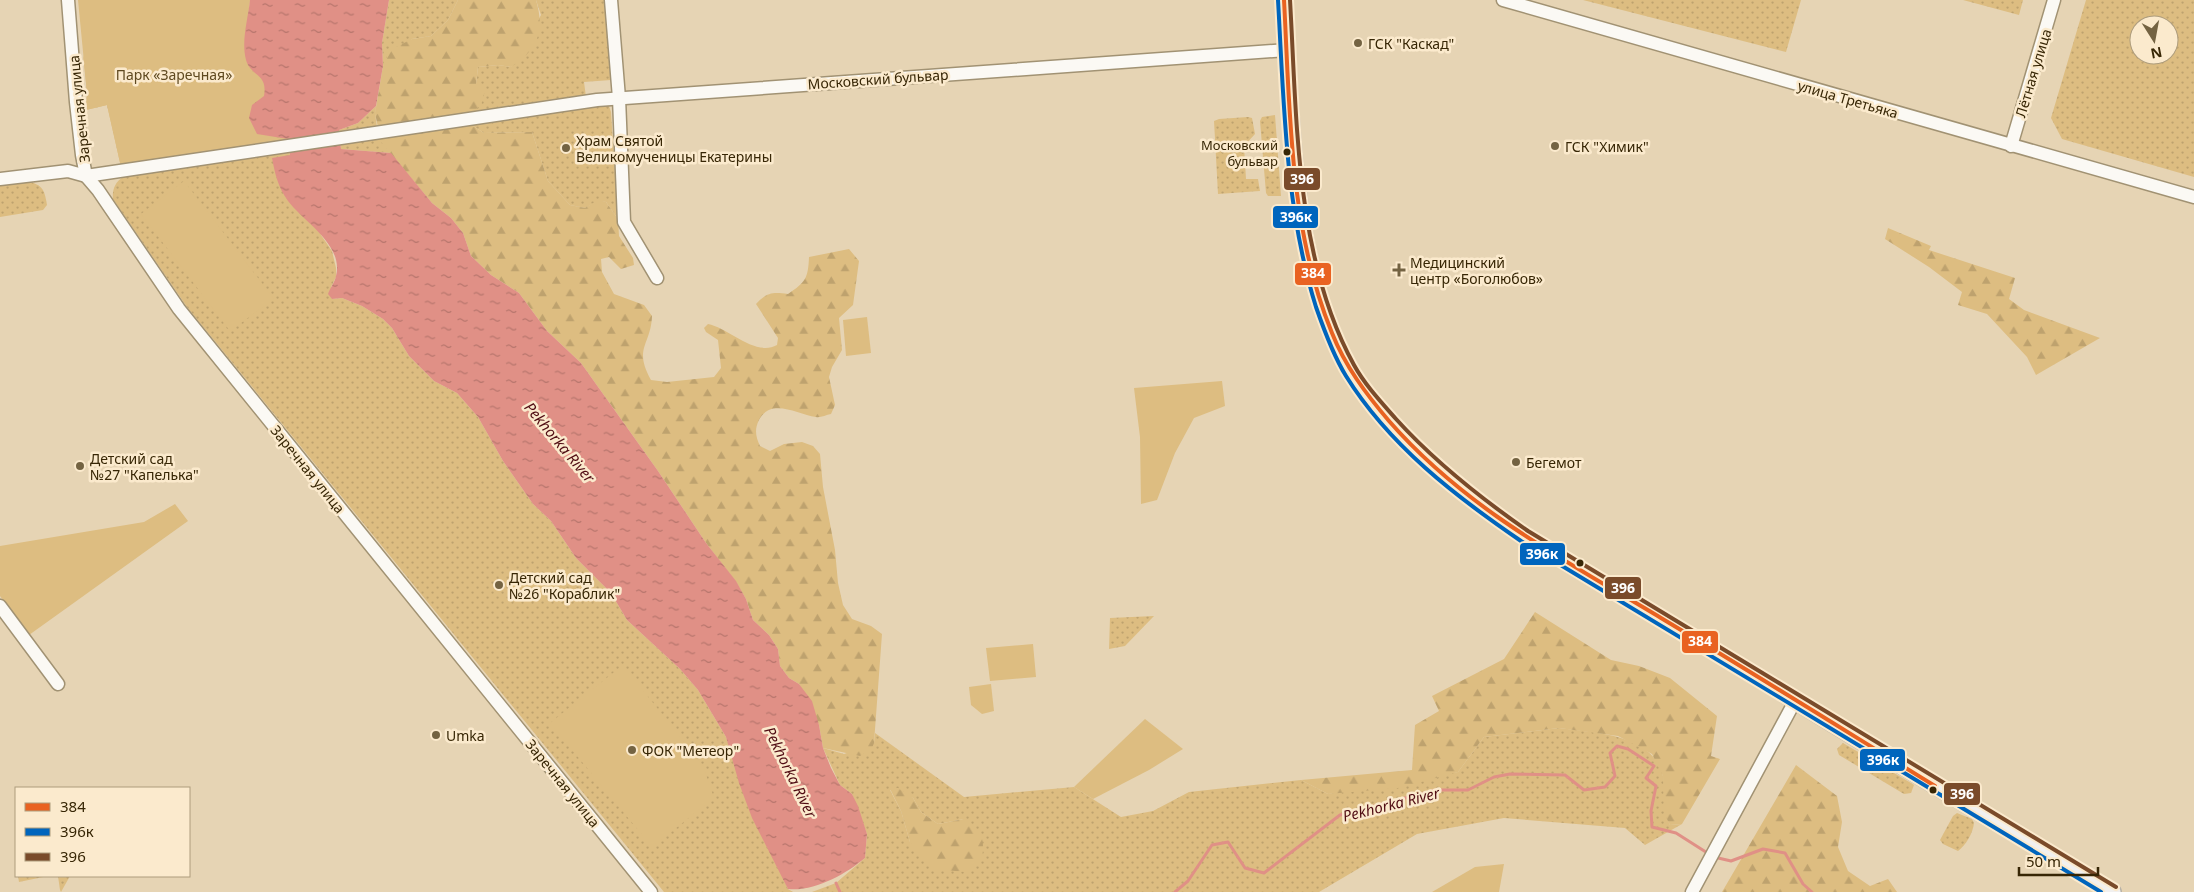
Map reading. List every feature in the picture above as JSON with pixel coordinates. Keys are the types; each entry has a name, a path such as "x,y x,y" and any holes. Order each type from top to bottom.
{"main road":[{"path":"1284,0 1299,198 1315,282 1328,324 1350,370 1372,401 1407,443 1458,489 1498,520 1795,702 2113,892"}],"street":[{"name":"Заречная улица","path":"68,0 76,102 86,176 179,310 651,892"},
{"path":"611,0 619,98 624,222 657,278"},
{"name":"улица Третьяка","path":"1503,0 2194,197"},
{"name":"Лётная улица","path":"2011,146 2054,0"},
{"name":"Московский бульвар","path":"0,179 68,172 86,176 619,98 1287,50"},
{"path":"0,606 58,684"},
{"path":"1692,892 1795,702"}],"green space":[{"name":"Парк «Заречная»","path":"78,0 250,0 245,39 250,70 260,77 265,87 264,96 252,105 257,134 288,139 198,156 121,167 107,105 86,110 87,93"},
{"path":"250,0 245,39 288,139 290,155 321,235 332,251 336,277 331,287 332,299 342,298 362,306 383,319 392,328 409,356 434,381 457,393 478,417 503,461 533,504 551,521 576,558 611,593 627,620 680,669 698,690 726,737 788,889 793,892 664,892 187,307 113,199 115,186 123,177 199,166 198,156 121,167 107,105 86,110 87,93 83,55 87,67"},
{"path":"389,0 458,0 448,20 431,36 412,39 383,66 382,43"},
{"path":"458,0 536,0 540,21 539,30 537,38 528,54 511,67 498,65 478,67 476,84 485,91 481,105 469,115 470,124 484,133 532,132 548,181 570,205 585,208 598,200 606,202 618,219 619,236 633,258 634,265 621,269 609,257 601,259 602,272 614,294 644,305 652,316 643,353 643,361 651,380 667,382 714,377 721,368 718,340 706,332 704,328 708,324 751,345 769,348 777,345 778,338 756,304 767,295 774,293 788,294 799,286 807,275 809,257 849,249 859,261 853,305 839,318 842,350 832,367 829,377 835,405 831,414 818,417 785,409 770,409 759,420 756,430 760,446 770,451 784,444 802,442 813,446 820,454 823,487 843,605 852,619 871,626 882,634 874,743 872,748 860,756 823,748 819,725 799,684 789,678 780,666 778,649 769,635 753,620 746,599 736,582 706,543 658,471 581,363 547,331 519,293 491,275 471,256 463,233 451,218 432,203 381,142 375,113 383,66 388,54 396,47 412,39 431,36 448,20"},
{"path":"536,0 604,0 611,80 584,82 586,97 469,115 478,67 498,65 511,67 541,15"},
{"path":"1583,0 1801,0 1786,52"},
{"path":"1963,0 2023,0 2019,15"},
{"path":"2086,0 2194,0 2194,177 2062,139 2051,118"},
{"path":"608,103 611,112 618,219 606,202 598,201 585,208 570,205 548,181 532,132 484,133 470,124"},
{"path":"376,106 378,131 383,143 391,153 341,149 339,130 358,123"},
{"path":"1275,115 1281,196 1268,196 1266,193 1260,121 1262,117"},
{"path":"1252,118 1255,134 1244,146 1246,179 1258,179 1260,191 1218,194 1214,121"},
{"path":"24,180 35,183 43,190 47,205 43,210 0,217 0,184"},
{"path":"184,181 274,299 230,331 141,214"},
{"path":"1888,228 1931,246 1929,250 2015,278 2009,299 2024,310 2100,338 2036,375 2027,357 1987,314 1958,305 1962,292 1929,267 1885,239"},
{"path":"867,317 871,353 846,356 843,320"},
{"path":"1222,381 1225,406 1194,418 1175,453 1157,500 1141,504 1140,437 1134,388"},
{"path":"175,504 188,521 29,635 0,596 0,546 144,522"},
{"path":"1535,612 1611,660 1639,666 1670,678 1717,716 1711,756 1720,759 1682,824 1670,825 1664,813 1663,776 1652,754 1618,736 1559,728 1484,737 1458,772 1398,788 1328,794 1301,780 1412,770 1415,725 1439,711 1432,696 1504,659"},
{"path":"1154,616 1125,646 1109,649 1110,618"},
{"path":"1033,644 1036,677 990,681 986,648"},
{"name":"ФОК \"Метеор\"","path":"623,665 703,766 714,798 652,847 550,723"},
{"path":"991,684 994,711 982,714 971,705 969,687"},
{"path":"1145,719 1183,749 1149,770 1093,799 1074,787"},
{"path":"1559,728 1605,734 1635,743 1647,751 1657,762 1663,776 1665,806 1670,825 1682,824 1645,845 1625,828 1504,818 1417,834 1319,892 812,892 836,883 865,858 867,834 852,794 840,785 823,748 844,754 874,743 875,733 964,797 1074,787 1121,817 1153,811 1189,792 1301,780 1328,794 1458,772 1484,737","holes":["890,790 913,798 921,812 938,824 964,819 910,842 901,811"]},
{"path":"1843,743 1914,785 1911,793 1904,794 1839,755 1837,749"},
{"path":"1796,765 1837,796 1842,822 1838,847 1848,871 1870,886 1888,879 1897,892 1722,892"},
{"path":"898,788 913,798 921,812 938,824 964,819 970,824 981,836 983,845 982,859 966,872 934,869 910,842 901,811 890,789"},
{"path":"1957,813 1972,819 1974,823 1969,839 1958,851 1943,844 1940,840 1953,816"},
{"path":"1504,864 1499,892 1432,892 1475,867"},
{"path":"18,877 43,877 19,882"},
{"path":"58,877 69,877 61,892"}],"water":[{"path":"250,0 389,0 382,43 383,66 376,106 358,123 339,130 341,149 391,153 432,203 451,218 463,233 471,256 491,275 519,293 547,331 581,363 658,471 706,543 736,581 746,599 753,620 769,635 778,649 780,666 789,678 799,684 812,701 823,748 831,768 840,785 852,794 867,834 865,858 857,864 839,876 819,885 808,888 788,889 752,818 739,783 726,737 698,690 680,669 627,620 611,593 576,558 551,521 533,504 503,461 478,417 457,393 434,381 409,356 392,328 383,319 362,306 342,298 332,299 328,294 336,276 337,265 334,254 329,244 288,201 276,175 272,158 290,155 288,139 257,134 249,118 252,105 264,96 265,89 264,83 251,70 246,60 245,38"}],"waterway":[{"name":"Pekhorka River","path":"1175,892 1188,881 1212,845 1228,842 1245,868 1264,873 1340,815 1436,790 1468,790 1494,777 1510,774 1565,775 1584,790 1605,787 1615,776 1610,753 1617,746 1628,749 1654,766 1646,778 1656,786 1651,811 1652,827 1676,833 1709,854"},
{"name":"Pekhorka River","path":"1714,857 1731,861 1763,849 1785,853 1803,884 1812,892"},
{"name":"Pekhorka River","path":"836,883 840,892"}],"transit line":[{"name":"396к","path":"1278,0 1284,116 1292,194 1306,270 1316,307 1337,360 1363,401 1382,425 1425,468 1472,506 1521,541 2101,892"},
{"name":"384","path":"1284,0 1290,126 1299,211 1307,253 1318,293 1337,345 1364,390 1380,411 1450,481 1517,530 1935,786"},
{"name":"396","path":"1290,0 1302,187 1320,280 1335,323 1354,365 1368,386 1396,419 1426,450 1458,478 1528,531 2116,887"}],"place":[{"name":"ГСК \"Каскад\"","path":"1358,43"},
{"name":"ГСК \"Химик\"","path":"1555,146"},
{"name":"Храм Святой Великомученицы Екатерины","path":"566,148"},
{"name":"Московский бульвар","path":"1287,152"},
{"name":"Медицинский центр «Боголюбов»","path":"1399,270"},
{"name":"Бегемот","path":"1516,462"},
{"name":"Детский сад №27 \"Капелька\"","path":"80,466"},
{"name":"Детский сад №26 \"Кораблик\"","path":"499,585"},
{"name":"Umka","path":"436,735"},
{"name":"ФОК \"Метеор\"","path":"632,750"}]}
